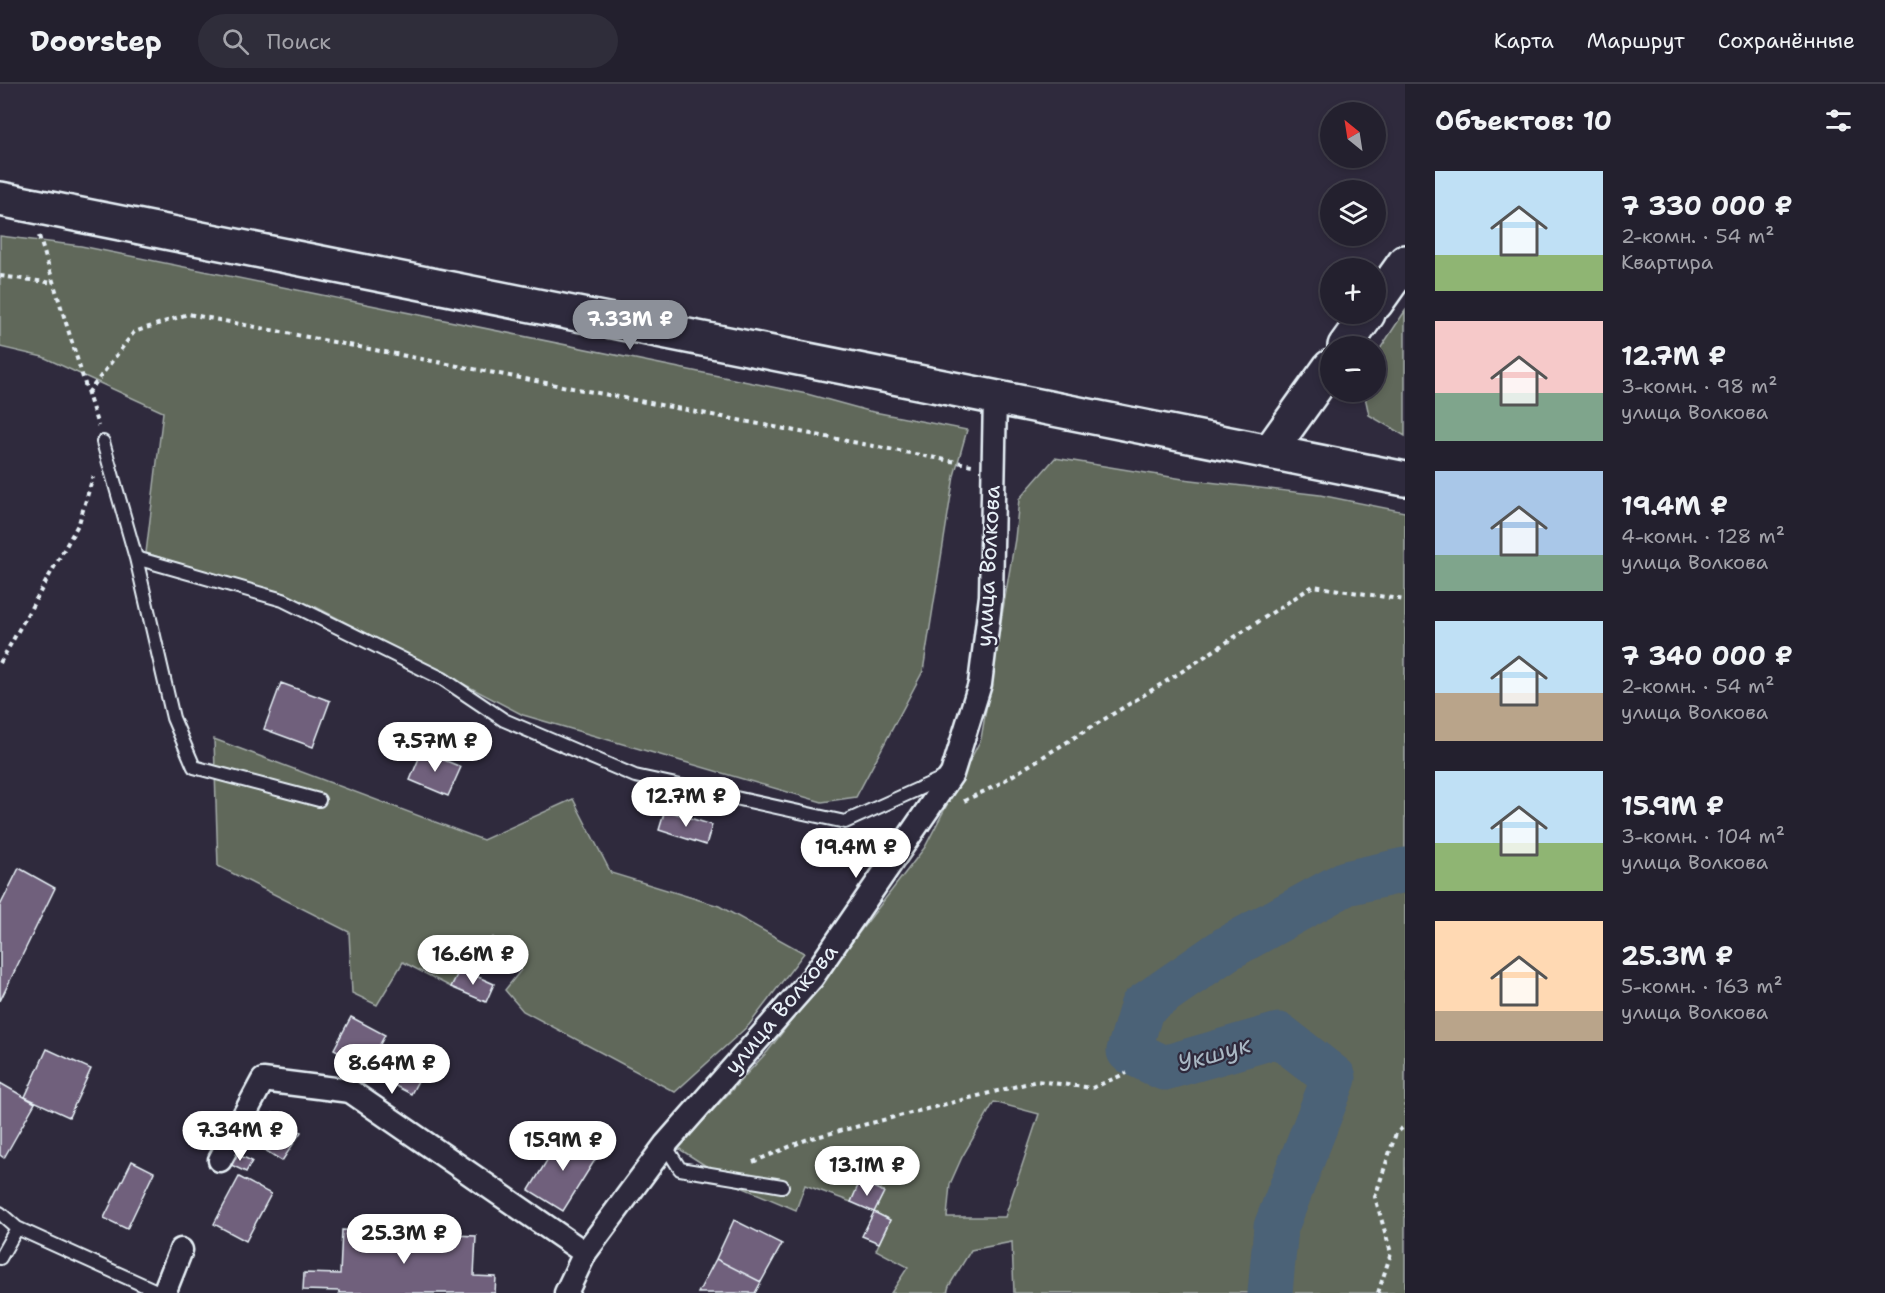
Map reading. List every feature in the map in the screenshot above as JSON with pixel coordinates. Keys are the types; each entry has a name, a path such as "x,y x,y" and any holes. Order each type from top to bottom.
{"main road":[{"path":"15,202 1405,479"},
{"path":"1386,289 1405,262"},
{"path":"1270,451 1320,381"}],"street":[{"name":"улица Волкова","path":"566,1293 585,1253 665,1145 812,978 952,774 980,684 991,596 995,397"},
{"path":"220,1160 263,1080 350,1090 585,1253"},
{"path":"162,1293 181,1250"}],"lane":[{"path":"103,442 136,558 173,718 194,767 319,800"},
{"path":"136,558 283,600 443,679 504,720 635,776 845,822 952,774"},
{"path":"665,1145 680,1169 782,1186"},
{"path":"0,1213 17,1228 162,1293"},
{"path":"0,1258 17,1228"}],"path":[{"path":"0,663 79,523 103,442 54,283 15,202"},
{"path":"0,276 54,283"},
{"path":"88,393 134,332 188,314 993,469"},
{"path":"959,803 998,785 1178,674 1313,586 1405,600"},
{"path":"719,1175 808,1139 1037,1081 1092,1088 1127,1073"},
{"path":"1378,1293 1391,1253 1375,1197 1396,1133 1405,1126"}],"green space":[{"path":"0,236 81,246 807,394 869,411 967,430 954,476 923,671 856,797 822,802 523,715 316,607 146,553 163,412 43,357 0,347"},
{"path":"1405,311 1405,436 1369,415 1366,402 1386,402 1386,340"},
{"path":"1055,458 1183,479 1320,495 1405,512 1405,1293 1014,1293 1012,1242 971,1250 947,1293 891,1293 908,1267 876,1250 890,1220 874,1212 884,1191 861,1181 851,1202 805,1185 796,1210 734,1184 678,1148 768,1051 925,847 981,739 1015,539 1019,499","holes":["994,1102 1039,1114 1005,1217 947,1217 950,1184 962,1157"]},
{"path":"214,739 483,840 573,799 611,873 719,906 804,953 749,1025 675,1092 523,1011 505,990 521,970 493,937 460,969 451,987 403,962 377,1005 352,993 349,932 218,866"}],"building":[{"path":"281,683 330,701 313,747 264,729"},
{"path":"422,751 461,767 448,796 410,780"},
{"path":"665,810 712,825 706,845 659,830"},
{"path":"19,868 55,888 0,1001 0,906"},
{"path":"460,969 494,984 486,1002 451,987"},
{"path":"351,1017 385,1035 367,1068 334,1049"},
{"path":"399,1045 429,1060 411,1094 382,1079"},
{"path":"47,1049 91,1069 69,1117 25,1097"},
{"path":"0,1083 35,1103 4,1158 0,1155"},
{"path":"273,1113 301,1132 282,1161 254,1143"},
{"path":"563,1134 598,1155 563,1211 529,1190"},
{"path":"234,1153 252,1161 246,1172 229,1164"},
{"path":"132,1161 154,1172 127,1229 104,1218"},
{"path":"239,1177 271,1194 246,1241 214,1224"},
{"path":"860,1181 884,1192 874,1212 851,1202"},
{"path":"874,1212 890,1220 879,1243 862,1236"},
{"path":"734,1220 782,1244 761,1282 716,1259"},
{"path":"342,1230 476,1236 474,1276 496,1277 495,1293 339,1293 339,1291 303,1290 304,1273 340,1274"},
{"path":"716,1259 761,1282 755,1293 698,1293"}],"waterway":[{"name":"Укшук","path":"1270,1293 1276,1227 1334,1078 1279,1035 1164,1068 1129,1051 1142,1007 1226,949 1346,883 1405,870"}]}
